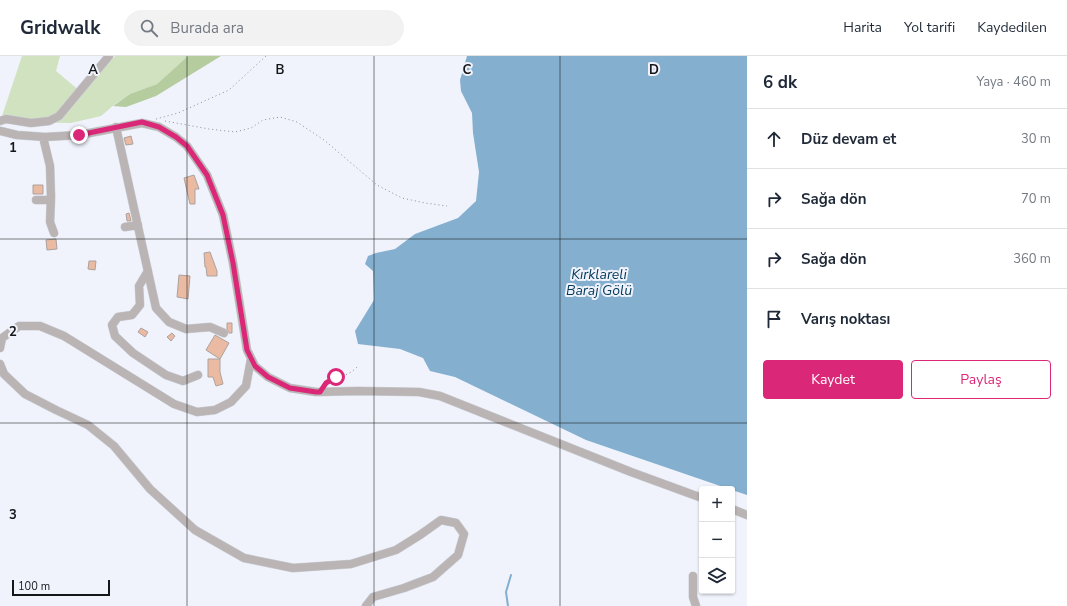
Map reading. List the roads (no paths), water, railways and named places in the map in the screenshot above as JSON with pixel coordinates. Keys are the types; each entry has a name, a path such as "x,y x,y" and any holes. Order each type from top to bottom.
{"street":[{"path":"0,121 6,119 31,123 49,121 59,116 109,56"},
{"path":"0,131 17,135 43,137 79,135 142,122 159,127 176,137 187,146 207,175 223,215 233,263 247,350 255,366 268,377 290,388 320,392 419,392 440,396 631,472 699,497"},
{"path":"116,127 156,308 168,322 186,329 210,328 224,333"},
{"path":"43,137 50,166 50,222 54,234"},
{"path":"36,200 51,200"},
{"path":"125,228 138,225"},
{"path":"148,271 139,286 140,305 132,315 118,317 112,325 115,336 133,353 166,375 183,381 198,375"},
{"path":"0,348 2,338 19,326 40,326 64,336 174,404 197,412 215,410 232,402 246,386 251,359"},
{"path":"0,364 4,374 26,394 88,425 114,446 150,489 195,530 244,558 293,568 351,564 396,550 441,520 456,523 464,534 458,555 433,577 404,588 373,597 366,606"},
{"path":"735,510 747,515"},
{"path":"693,576 693,596 696,606"}],"water":[{"name":"Kırklareli Baraj Gölü","path":"467,56 747,56 747,495 735,491 735,486 720,486 586,440 455,377 430,371 423,358 400,349 358,344 355,331 374,300 373,271 365,264 368,256 395,249 415,234 458,218 476,201 479,172 473,133 472,113 461,91 460,80"}],"waterway":[{"path":"508,606 506,592 511,575"}]}
